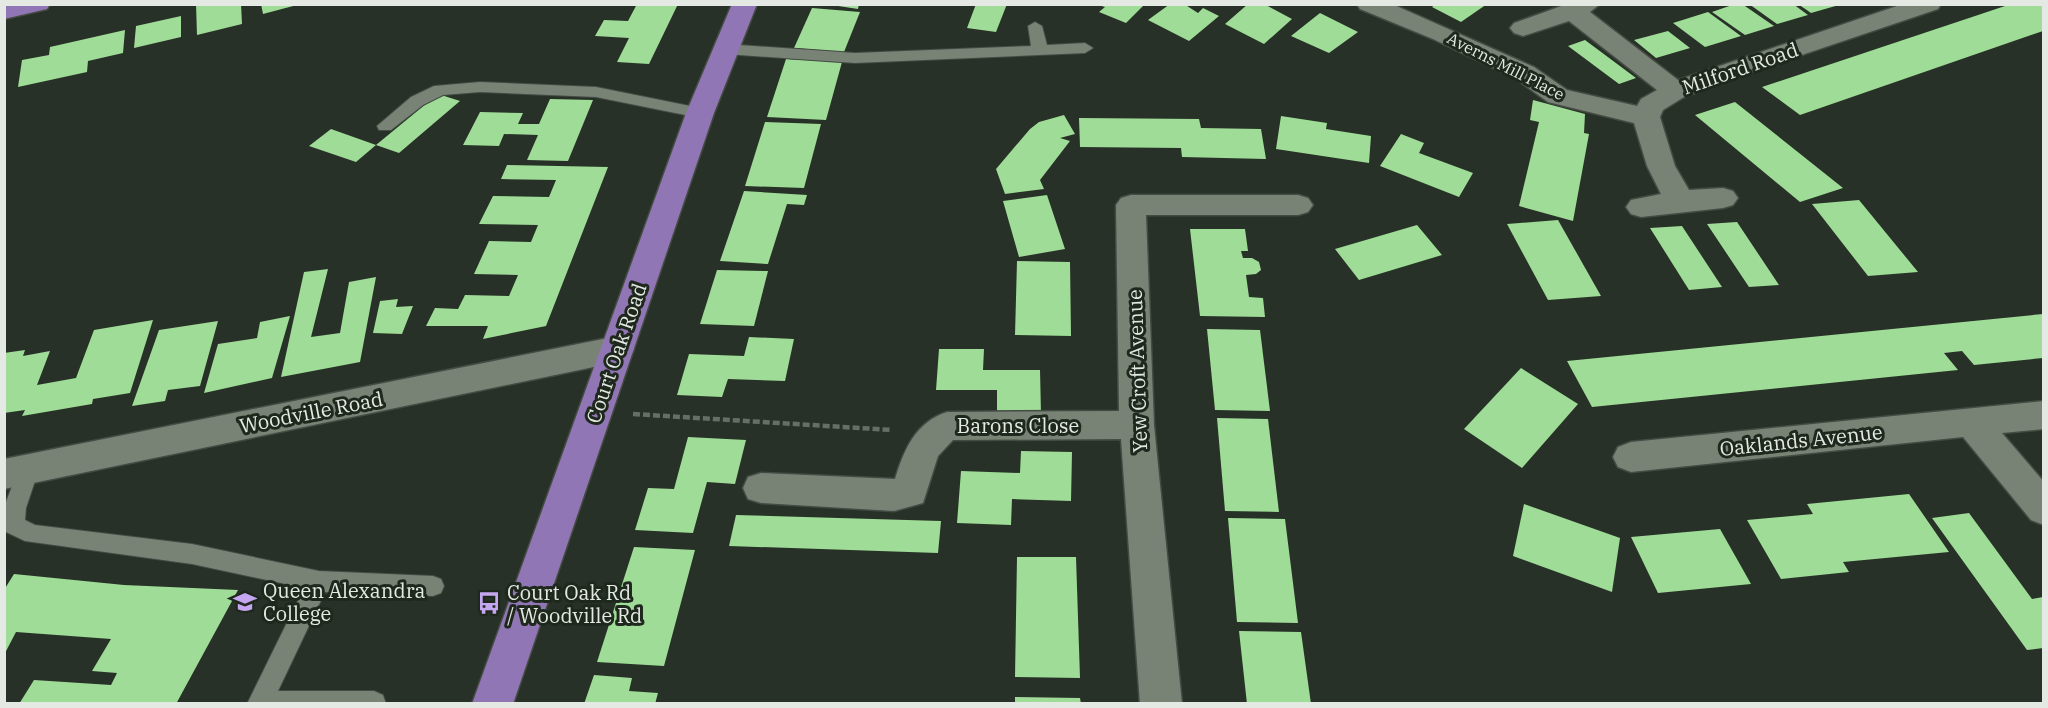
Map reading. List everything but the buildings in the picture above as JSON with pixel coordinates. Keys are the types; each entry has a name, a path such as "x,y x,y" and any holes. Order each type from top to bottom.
{"main road":[{"path":"4,12 38,4"},
{"name":"Court Oak Road","path":"492,704 700,113 745,4"}],"street":[{"name":"Averns Mill Place","path":"1369,4 1442,34 1525,73 1558,96 1646,117"},
{"name":"Milford Road","path":"1646,117 1651,105 1676,91 1744,65 1929,4"},
{"path":"1523,28 1580,8 1676,91"},
{"path":"1646,117 1661,166 1680,201"},
{"path":"1641,207 1723,198"},
{"name":"Yew Croft Avenue","path":"1161,704 1137,425 1131,205 1298,205"},
{"name":"Woodville Road","path":"16,472 618,350"},
{"name":"Oaklands Avenue","path":"1631,458 2043,415"},
{"path":"1971,422 2043,509"},
{"name":"Barons Close","path":"761,488 894,495 910,492 920,453 934,433 947,426 1137,425"}],"lane":[{"path":"1035,26 1040,50"},
{"path":"725,50 855,58 1084,48"},
{"path":"385,126 417,100 440,90 464,87 596,92 700,113"},
{"path":"16,472 14,525 33,534 192,554 319,581 433,586"},
{"path":"319,581 259,704 374,703"}],"path":[{"path":"596,412 934,433"}],"place":[{"name":"Queen Alexandra College","path":"245,602"},
{"name":"Court Oak Rd / Woodville Rd","path":"489,603"}]}
